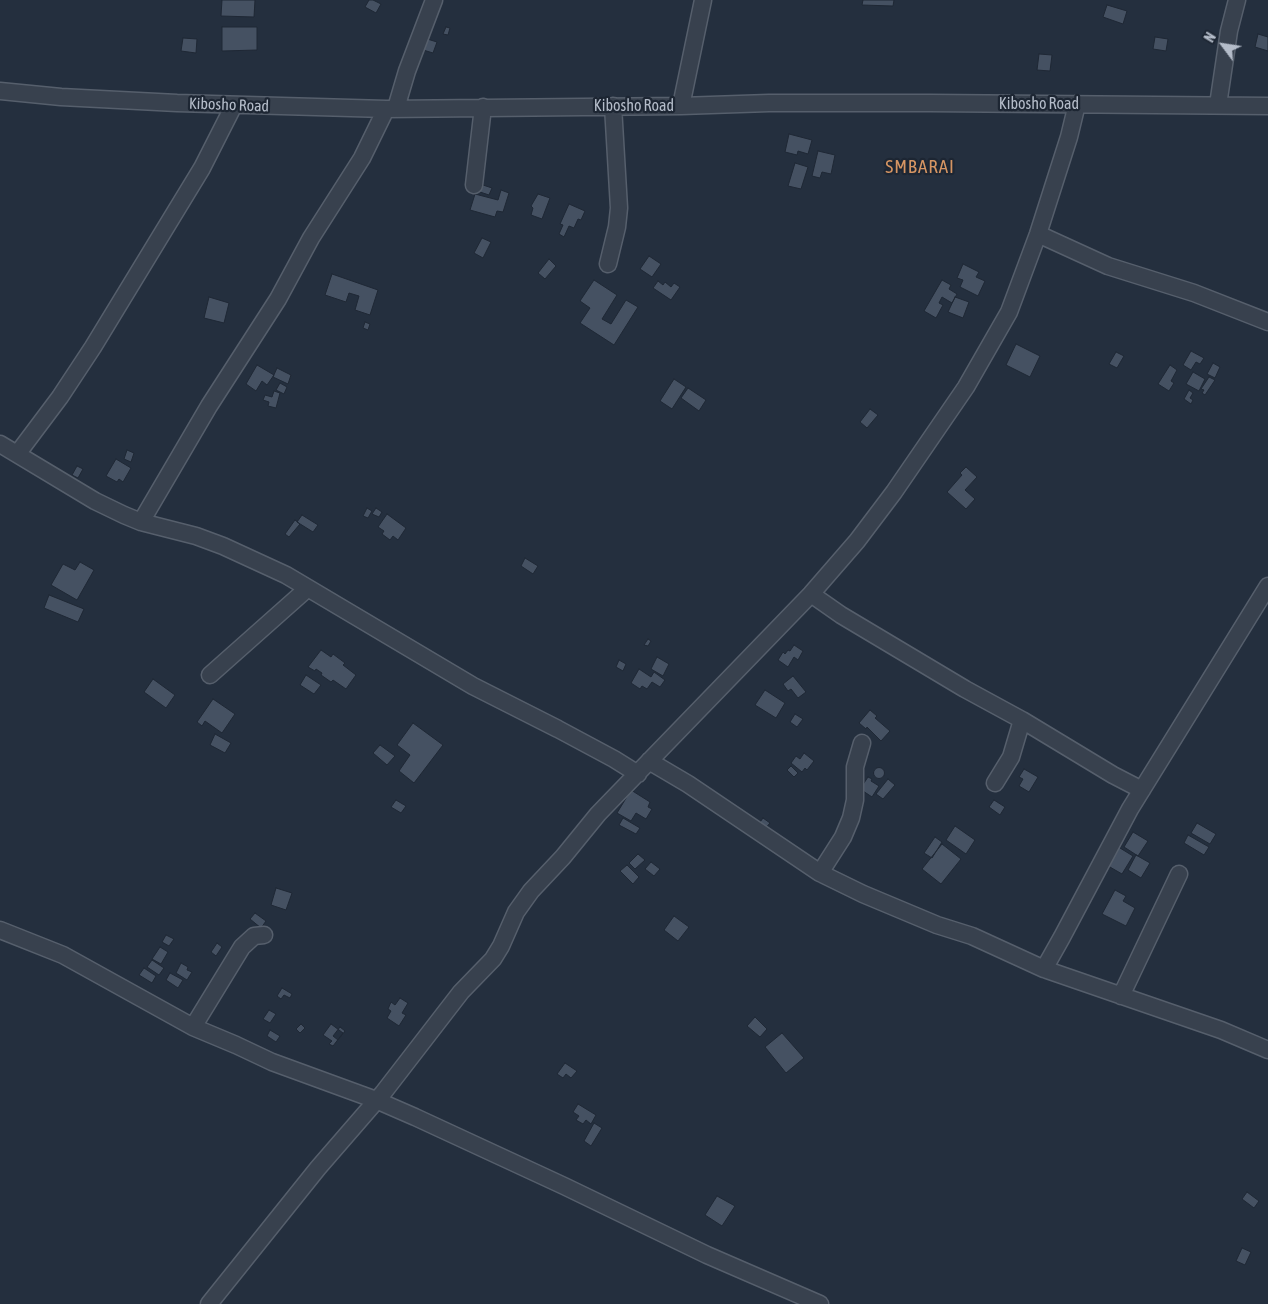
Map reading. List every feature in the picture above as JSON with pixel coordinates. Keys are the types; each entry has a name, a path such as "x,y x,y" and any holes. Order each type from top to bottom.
{"street":[{"path":"140,522 209,406 278,299 311,238 362,158 391,108 434,0"},
{"path":"681,106 703,0"},
{"path":"1218,105 1229,32 1237,0"},
{"name":"Kibosho Road","path":"0,91 61,97 234,105 391,108 681,106 769,103 1268,106"},
{"path":"209,1304 318,1168 376,1100 461,992 493,959 516,912 530,891 563,857 598,814 811,594 857,540 894,492 966,387 1009,312 1038,234 1069,137 1077,104"},
{"path":"18,453 60,397 93,347 196,176 234,105"},
{"path":"608,264 617,227 619,208 613,106"},
{"path":"474,185 483,107"},
{"path":"1038,234 1108,266 1194,293 1268,322"},
{"path":"0,444 18,453 95,501 140,522 196,536 286,574 474,686 566,733 638,774"},
{"path":"1044,969 1130,809 1268,586"},
{"path":"210,675 308,588"},
{"path":"811,594 841,615 965,689 1142,790"},
{"path":"996,783 1011,757 1022,720"},
{"path":"820,873 843,837 851,818 855,800 855,767 862,743"},
{"path":"649,761 688,784 820,873 898,910 972,936 1044,969 1098,986 1121,996 1221,1030 1268,1050"},
{"path":"1121,996 1179,874"},
{"path":"0,930 63,955 193,1027 272,1062 376,1100 470,1141 707,1255 820,1304"},
{"path":"193,1027 248,939 264,935"}],"building":[{"path":"222,0 255,0 254,17 221,16"},
{"path":"369,0 381,4 376,13 365,7"},
{"path":"863,0 894,0 893,6 862,5"},
{"path":"1107,5 1127,11 1123,24 1103,17"},
{"path":"222,27 257,27 257,50 222,51"},
{"path":"446,27 450,28 448,35 443,34"},
{"path":"1258,34 1268,37 1268,51 1255,47"},
{"path":"1155,37 1168,39 1166,51 1153,49"},
{"path":"183,38 197,39 196,53 181,51"},
{"path":"424,38 437,42 433,53 420,49"},
{"path":"1039,54 1052,55 1050,71 1037,70"},
{"path":"789,134 812,140 808,154 798,151 797,155 785,152"},
{"path":"818,151 835,155 831,174 822,172 820,178 812,176"},
{"path":"795,163 808,167 801,189 788,186"},
{"path":"480,184 492,188 489,195 477,191"},
{"path":"501,190 509,193 503,212 497,211 495,217 470,210 475,194 498,200"},
{"path":"538,194 550,198 542,219 531,215 533,208 531,206"},
{"path":"569,204 585,211 581,220 578,219 574,228 569,226 564,237 559,234 563,225 560,224"},
{"path":"482,238 491,242 483,258 474,253"},
{"path":"649,256 661,264 652,277 640,269"},
{"path":"549,259 556,266 545,279 538,273"},
{"path":"963,264 979,272 976,277 985,281 978,296 960,287 963,280 957,278"},
{"path":"332,274 378,290 370,315 355,310 359,296 349,293 346,302 325,295"},
{"path":"594,280 617,295 602,319 611,324 626,300 638,307 614,345 580,323 590,308 580,301"},
{"path":"942,280 951,285 949,289 957,294 952,303 942,297 939,303 943,305 936,318 924,311"},
{"path":"658,281 663,285 665,282 671,287 674,283 680,287 671,300 653,288"},
{"path":"209,297 229,303 224,323 204,318"},
{"path":"955,297 969,302 963,318 948,312"},
{"path":"365,322 370,324 368,330 363,328"},
{"path":"1016,344 1040,356 1030,377 1006,365"},
{"path":"1191,351 1204,358 1200,364 1196,362 1191,370 1183,365"},
{"path":"1116,352 1124,356 1117,368 1109,364"},
{"path":"1213,363 1220,367 1215,378 1207,374"},
{"path":"257,365 274,375 267,385 262,381 256,391 246,384"},
{"path":"1170,365 1177,370 1171,381 1174,383 1169,391 1158,384"},
{"path":"277,368 291,375 288,384 273,377"},
{"path":"1193,372 1205,379 1199,391 1186,384"},
{"path":"1209,377 1215,380 1205,395 1202,393 1204,390 1201,389"},
{"path":"674,379 686,387 672,409 660,401"},
{"path":"280,383 287,387 284,394 276,390"},
{"path":"688,388 706,400 699,411 681,398"},
{"path":"1189,390 1193,393 1190,398 1193,400 1191,404 1184,399"},
{"path":"274,391 280,393 276,408 268,406 269,402 263,400 265,395 272,397"},
{"path":"870,409 878,415 867,428 860,422"},
{"path":"127,450 134,453 131,462 124,459"},
{"path":"116,459 131,468 123,482 119,479 117,482 106,476"},
{"path":"77,466 83,469 78,478 72,475"},
{"path":"966,467 977,477 965,490 975,499 966,509 947,492 962,475 960,473"},
{"path":"367,508 372,511 368,518 363,516"},
{"path":"376,508 382,512 379,517 372,514"},
{"path":"387,514 406,528 398,540 393,536 390,540 382,534 384,531 378,527"},
{"path":"302,515 318,525 313,532 297,522"},
{"path":"295,520 300,524 289,537 285,534"},
{"path":"525,558 538,566 533,574 521,566"},
{"path":"80,562 94,570 77,600 51,585 63,564 75,570"},
{"path":"49,595 84,609 78,622 44,608"},
{"path":"648,639 651,641 648,646 644,645"},
{"path":"794,645 803,651 798,660 794,657 788,667 778,660 783,652 785,654 788,650 790,651"},
{"path":"321,650 331,657 333,654 356,675 346,689 333,680 331,682 316,669 315,671 308,667"},
{"path":"657,657 669,664 663,676 651,669"},
{"path":"619,660 626,664 623,671 616,667"},
{"path":"639,669 651,677 654,672 665,680 660,687 652,682 647,689 642,686 640,689 631,683"},
{"path":"306,675 321,685 314,694 300,685"},
{"path":"793,676 806,692 798,698 791,689 788,691 783,684"},
{"path":"153,679 175,695 166,708 144,692"},
{"path":"765,690 785,703 776,718 755,705"},
{"path":"213,699 235,714 222,733 205,721 202,726 197,722"},
{"path":"870,710 877,716 875,718 890,731 881,741 867,727 866,729 859,723"},
{"path":"795,714 803,719 797,727 790,722"},
{"path":"413,723 443,745 414,783 399,771 410,755 397,745"},
{"path":"215,734 231,743 225,753 210,745"},
{"path":"380,745 395,756 387,765 373,753"},
{"path":"804,753 814,761 807,770 805,768 802,772 791,763 796,756 800,759"},
{"path":"791,766 798,773 794,777 787,770"},
{"path":"877,768 881,768 884,773 883,777 877,778 874,775 874,771"},
{"path":"1024,769 1038,777 1029,792 1019,786 1023,779 1019,777"},
{"path":"868,777 879,786 872,797 860,789"},
{"path":"888,779 895,785 883,799 876,794"},
{"path":"631,790 650,802 648,807 652,809 646,819 636,813 631,821 617,813"},
{"path":"396,800 406,806 401,813 391,807"},
{"path":"994,800 1005,807 1000,815 989,807"},
{"path":"623,818 640,828 636,834 619,825"},
{"path":"763,818 770,823 764,830 758,825"},
{"path":"1197,823 1216,834 1210,844 1191,833"},
{"path":"955,826 975,840 966,854 946,840"},
{"path":"1133,832 1148,841 1138,856 1124,847"},
{"path":"1188,835 1209,847 1204,855 1184,843"},
{"path":"935,837 942,842 932,858 924,853"},
{"path":"1116,842 1122,845 1120,848 1133,856 1122,874 1103,863"},
{"path":"942,844 961,859 941,884 922,869"},
{"path":"638,854 645,860 635,869 629,863"},
{"path":"1136,855 1150,863 1141,878 1128,870"},
{"path":"651,862 660,869 654,876 645,869"},
{"path":"627,865 639,877 633,884 620,871"},
{"path":"276,888 292,893 286,910 271,905"},
{"path":"1115,890 1126,896 1123,901 1135,908 1126,926 1102,914"},
{"path":"255,913 266,921 261,928 250,919"},
{"path":"674,916 689,927 678,941 664,930"},
{"path":"166,935 174,939 169,946 162,942"},
{"path":"217,943 222,947 216,956 211,952"},
{"path":"160,947 168,952 161,964 152,959"},
{"path":"152,960 164,968 159,975 147,967"},
{"path":"181,963 188,967 187,970 192,972 187,980 176,973"},
{"path":"144,968 156,976 152,983 139,975"},
{"path":"170,973 183,980 178,988 166,980"},
{"path":"282,988 292,994 290,998 284,995 281,999 277,996"},
{"path":"400,998 408,1003 402,1013 406,1015 399,1026 387,1018 391,1011 388,1009 391,1002 395,1005"},
{"path":"269,1010 276,1014 270,1023 263,1019"},
{"path":"755,1017 767,1029 760,1037 747,1026"},
{"path":"301,1024 305,1028 300,1033 296,1029"},
{"path":"331,1024 343,1033 333,1046 329,1044 332,1041 323,1035"},
{"path":"340,1027 345,1031 338,1040 333,1036"},
{"path":"270,1030 280,1036 276,1042 267,1036"},
{"path":"782,1033 804,1058 786,1073 765,1047"},
{"path":"565,1063 577,1071 571,1078 566,1074 563,1078 557,1074"},
{"path":"578,1104 596,1115 591,1124 586,1120 583,1124 576,1120 579,1116 573,1112"},
{"path":"594,1123 602,1128 591,1146 584,1141"},
{"path":"1247,1192 1259,1201 1254,1208 1242,1199"},
{"path":"717,1196 735,1206 722,1226 705,1215"},
{"path":"1242,1248 1251,1252 1245,1265 1236,1261"}],"district":[{"name":"SMBARAI","path":"920,167"}]}
